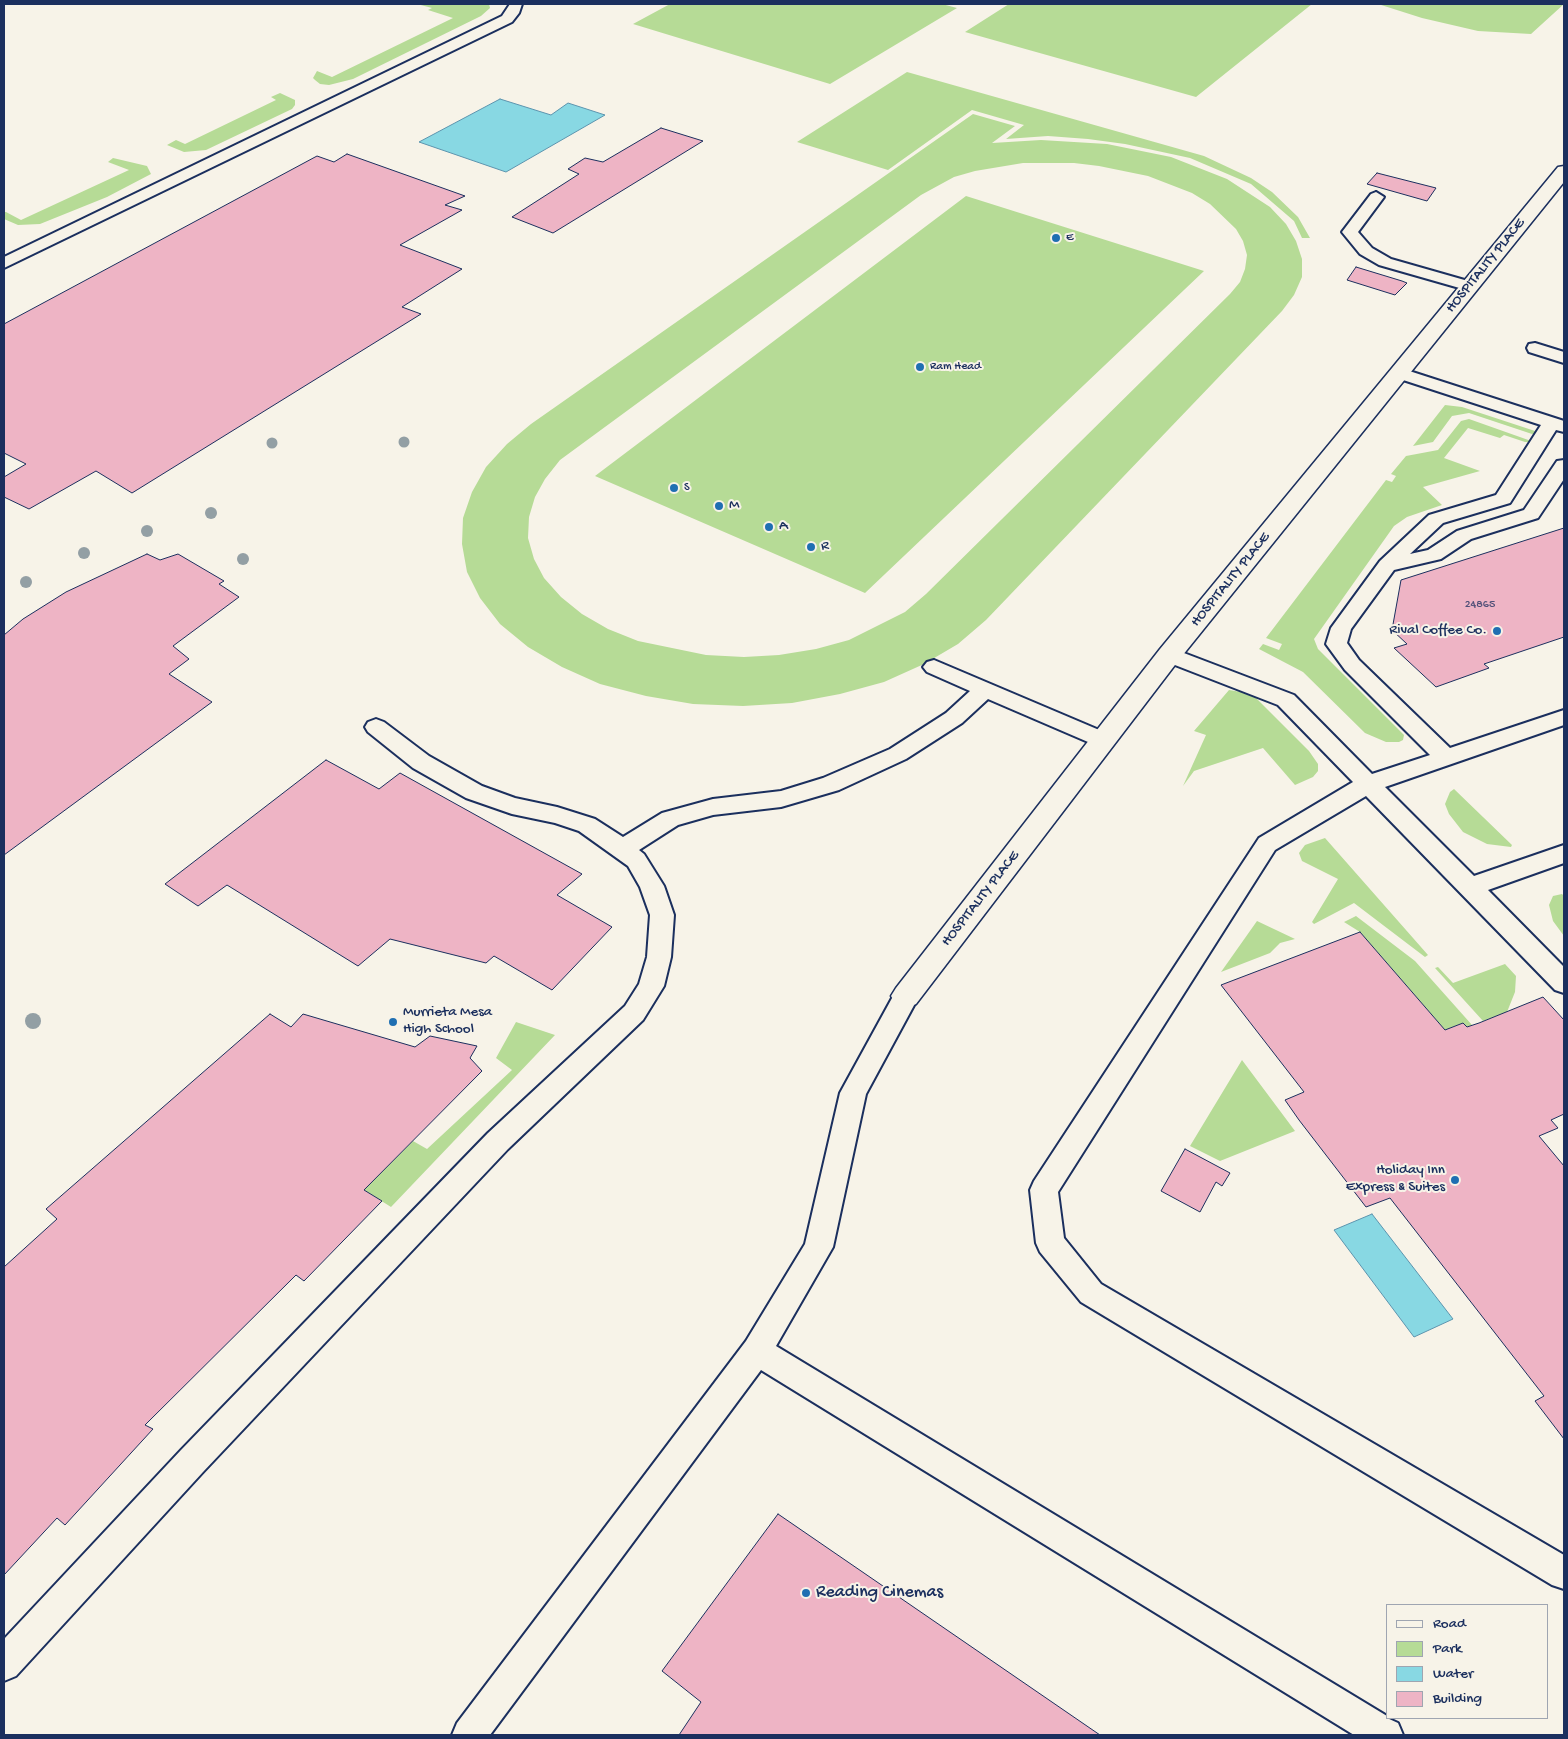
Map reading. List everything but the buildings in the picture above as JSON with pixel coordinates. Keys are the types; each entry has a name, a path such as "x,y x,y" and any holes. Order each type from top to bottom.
{"street":[{"name":"HOSPITALITY PLACE","path":"906,996 1169,655 1564,171"}],"lane":[{"path":"4,263 507,19 514,13 516,4"},
{"path":"1376,197 1350,232 1366,251 1385,262 1469,286"},
{"path":"1535,348 1564,358"},
{"path":"1400,373 1558,425 1503,499 1436,519 1387,565 1341,628 1336,644 1352,665 1446,757"},
{"path":"1387,565 1434,555 1464,535 1531,514 1564,466"},
{"path":"1169,655 1286,700 1564,983"},
{"path":"934,667 1103,740"},
{"path":"622,849 670,819 713,807 782,799 839,780 898,754 954,718 986,689"},
{"path":"1564,717 1368,784 1267,844 1044,1190 1050,1243 1091,1293 1564,1573"},
{"path":"4,1664 192,1461 498,1141 634,1013 651,986 658,957 662,915 652,886 636,860 587,825 557,815 512,806 474,792 421,762 376,727"},
{"path":"1470,887 1564,854"},
{"path":"469,1735 757,1351 819,1247 854,1092 906,996"},
{"path":"757,1351 1386,1735"}],"green space":[{"path":"417,4 489,4 490,8 481,16 353,79 329,85 320,84 313,78 317,71 332,77 453,18 428,10 432,8"},
{"path":"670,4 942,4 957,8 830,84 633,24"},
{"path":"1009,4 1312,4 1196,97 965,32"},
{"path":"1378,4 1564,4 1531,34 1478,31 1422,18"},
{"path":"907,72 1204,156 1251,178 1272,192 1298,217 1310,238 1302,238 1294,221 1251,184 1190,158 1125,144 1088,139 1048,136 1006,139 1024,125 972,110 888,170 797,142"},
{"path":"280,93 295,100 295,105 292,109 206,150 184,152 167,145 176,140 185,144 276,100 271,97"},
{"path":"973,114 1015,126 992,143 1041,140 1107,144 1171,157 1227,179 1270,207 1286,224 1296,241 1302,259 1302,277 1294,295 1282,311 986,620 958,644 924,664 884,682 840,694 792,703 743,706 693,704 646,696 600,684 562,667 528,647 500,624 480,598 467,572 462,544 463,518 472,492 486,467 507,444 531,424","holes":["1023,163 1074,163 1148,176 1192,193 1210,204 1236,229 1243,241 1247,255 1245,269 1240,282 1230,294 926,594 905,612 849,640 816,649 779,655 744,657 706,655 638,641 608,629 582,614 561,597 544,578 534,559 528,538 529,517 535,497 545,479 560,460 921,195 954,177 975,171"]},
{"path":"113,158 147,166 151,174 107,197 40,224 18,225 4,219 4,212 6,212 21,220 129,170 108,162"},
{"path":"966,196 1204,271 865,593 595,476"},
{"path":"1445,405 1462,407 1535,431 1538,436 1469,413 1452,416 1433,442 1413,446"},
{"path":"1469,419 1534,442 1525,442 1504,435 1500,438 1468,428 1444,458 1480,471 1423,487 1442,505 1407,517 1394,526 1314,639 1318,649 1404,735 1403,740 1399,742 1386,742 1365,733 1303,672 1259,649 1263,644 1279,650 1282,644 1266,638 1386,480 1392,482 1396,476 1391,474 1406,456 1438,450 1461,421"},
{"path":"1229,690 1256,698 1309,751 1318,764 1318,771 1313,777 1295,785 1263,748 1194,771 1183,786 1206,735 1194,731"},
{"path":"1454,789 1512,845 1511,847 1487,844 1463,832 1449,814 1445,804 1450,792"},
{"path":"1325,838 1428,955 1425,957 1354,903 1314,924 1312,922 1338,879 1302,861 1299,853 1305,845"},
{"path":"1562,894 1564,896 1564,936 1553,921 1549,905 1553,896"},
{"path":"1356,916 1415,961 1472,1025 1467,1027 1463,1023 1445,1030 1360,932 1344,922"},
{"path":"1257,921 1295,939 1280,943 1270,953 1221,972"},
{"path":"1505,964 1516,976 1515,992 1507,1012 1483,1021 1435,968 1438,967 1453,983"},
{"path":"516,1022 555,1035 391,1207 364,1190 413,1141 427,1149 512,1070 496,1058"},
{"path":"1242,1060 1295,1131 1220,1161 1190,1146"}],"water":[{"path":"500,99 551,115 568,103 605,115 506,172 419,142"},
{"path":"1372,1214 1453,1319 1414,1337 1334,1230"}],"place":[{"name":"E","path":"1056,238"},
{"name":"Ram Head","path":"920,367"},
{"name":"S","path":"674,488"},
{"name":"M","path":"719,506"},
{"name":"A","path":"769,527"},
{"name":"R","path":"811,547"},
{"name":"Rival Coffee Co.","path":"1497,631"},
{"name":"Murrieta Mesa High School","path":"393,1022"},
{"name":"Holiday Inn Express & Suites","path":"1455,1180"},
{"name":"Reading Cinemas","path":"806,1593"}]}
